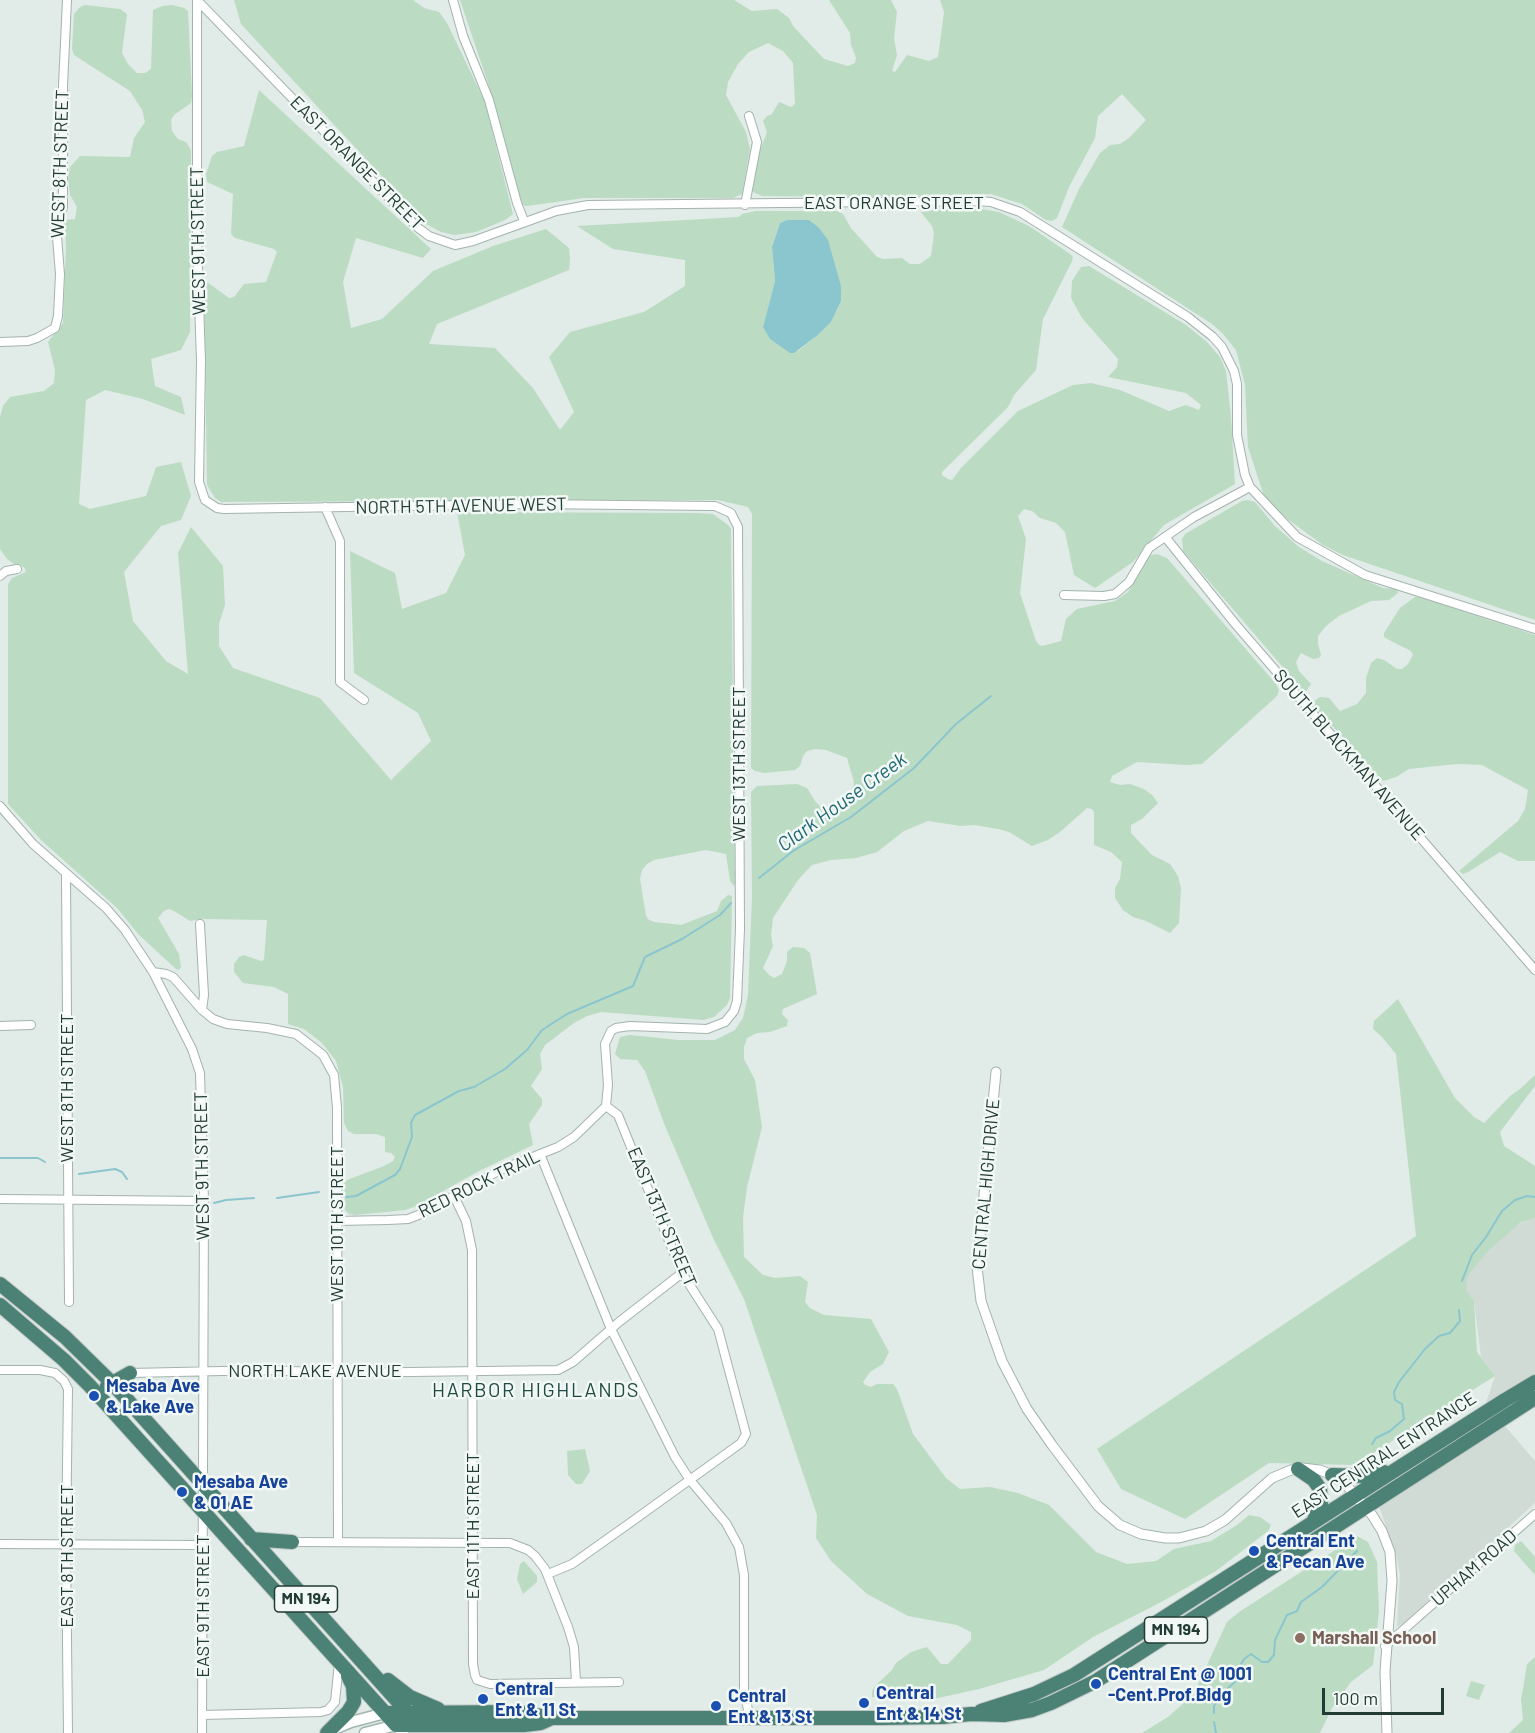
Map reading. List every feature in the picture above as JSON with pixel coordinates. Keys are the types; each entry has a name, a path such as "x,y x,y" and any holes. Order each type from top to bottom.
{"highway":[{"name":"MN 194","path":"0,1284 50,1324 113,1384 407,1712"},
{"name":"MN 194","path":"0,1305 64,1360 90,1386 399,1729"},
{"path":"92,1362 108,1369 130,1373"},
{"path":"90,1386 101,1387 113,1384 130,1373"},
{"name":"EAST CENTRAL ENTRANCE","path":"970,1714 1034,1694 1074,1675 1356,1494 1535,1383"},
{"name":"EAST CENTRAL ENTRANCE","path":"385,1713 519,1712 552,1718 918,1717 1017,1714 1051,1703 1096,1681 1535,1398"},
{"path":"1298,1469 1314,1480 1321,1493 1321,1506 1312,1523"},
{"path":"1332,1475 1364,1476 1395,1470"},
{"path":"251,1539 292,1542"},
{"name":"MN 194","path":"349,1647 410,1697 449,1712"},
{"path":"328,1733 348,1712 354,1702 353,1686 341,1664"},
{"path":"407,1712 422,1729"},
{"name":"EAST CENTRAL ENTRANCE","path":"399,1729 534,1725 552,1718"},
{"path":"466,1733 480,1726"}],"main road":[{"path":"328,1733 351,1722 385,1713"},
{"path":"364,1733 399,1729"}],"street":[{"name":"WEST 8TH STREET","path":"0,342 28,341 55,328 58,316 60,274 57,237 63,206 63,86 67,0"},
{"name":"EAST ORANGE STREET","path":"197,0 423,232 455,245 465,244 556,211 588,206 976,201 990,202 1020,212 1188,317 1222,347 1234,371 1237,384 1237,435 1243,467 1250,487 1297,537 1365,575 1535,629"},
{"name":"WEST 9TH STREET","path":"197,0 197,241 201,361 199,482"},
{"path":"453,0 463,36 489,100 524,221"},
{"path":"745,205 757,142 749,116"},
{"name":"NORTH 5TH AVENUE WEST","path":"199,482 205,500 224,510 531,504 715,506 727,510 734,518"},
{"path":"1064,595 1115,594 1129,582 1149,548 1194,517 1250,487"},
{"path":"325,507 340,541 340,682 364,700"},
{"name":"WEST 13TH STREET","path":"606,1106 608,1085 606,1044 611,1031 630,1026 707,1029 725,1022 734,1011 738,991 740,929 739,531 734,518"},
{"name":"SOUTH BLACKMAN AVENUE","path":"1166,538 1244,634 1535,970"},
{"path":"0,576 6,571 17,569"},
{"name":"WEST 9TH STREET","path":"0,806 33,844 119,922 153,972 192,1049 200,1073 204,1201 203,1370"},
{"name":"WEST 8TH STREET","path":"66,874 69,1302"},
{"path":"200,924 204,995 202,1010"},
{"path":"153,972 172,977 202,1010"},
{"name":"WEST 10TH STREET","path":"202,1010 213,1019 227,1024 296,1034 323,1055 334,1075 337,1108 338,1542"},
{"path":"0,1026 31,1025"},
{"name":"CENTRAL HIGH DRIVE","path":"996,1072 977,1267 981,1301 1002,1361 1027,1408 1052,1446 1098,1506 1120,1525 1141,1533 1165,1538 1179,1538 1206,1531 1225,1520 1272,1478 1282,1472 1298,1469 1320,1470 1332,1475 1356,1494 1382,1531 1390,1552 1392,1581 1385,1646 1387,1733"},
{"name":"RED ROCK TRAIL","path":"336,1221 408,1219 421,1214 500,1170 574,1137 606,1106"},
{"name":"EAST 13TH STREET","path":"606,1106 618,1115 682,1273 718,1329 746,1434 741,1443 690,1480"},
{"path":"540,1154 611,1329 675,1457 690,1480 730,1529 742,1557 744,1692 735,1718"},
{"name":"EAST 11TH STREET","path":"454,1196 466,1221 472,1250 473,1664 477,1680 490,1684 576,1682"},
{"path":"0,1199 204,1201"},
{"name":"NORTH LAKE AVENUE","path":"130,1373 203,1370 337,1373 558,1370 566,1367 682,1273"},
{"name":"EAST 8TH STREET","path":"0,1370 47,1371 58,1374 64,1380 69,1396 66,1545 68,1733"},
{"name":"EAST 9TH STREET","path":"202,1733 203,1370"},
{"path":"548,1574 572,1564 690,1480"},
{"name":"UPHAM ROAD","path":"1385,1646 1535,1514"},
{"path":"292,1542 513,1544 528,1550 548,1574 572,1637 576,1682 619,1682"},
{"path":"0,1544 202,1545"},
{"path":"202,1715 328,1710 335,1702 341,1664"},
{"path":"744,1692 750,1718"}],"shaded area":[{"path":"1535,1213 1535,1406 1505,1426 1535,1461 1535,1503 1397,1627 1400,1574 1379,1506 1471,1447 1495,1376 1481,1357 1474,1301 1452,1270"}],"green space":[{"path":"234,0 413,0 424,8 439,12 447,23 485,102 513,214 505,220 476,232 455,235 441,232 426,224 241,24"},
{"path":"460,0 734,0 752,11 777,9 789,18 793,26 824,59 848,66 855,63 856,58 851,45 850,33 829,0 891,0 897,12 894,38 897,55 892,71 895,72 907,55 929,61 938,57 944,12 940,0 1535,0 1535,620 1343,555 1323,545 1282,515 1264,496 1248,447 1245,385 1236,350 1212,324 1062,227 1079,189 1100,153 1110,145 1120,144 1129,138 1146,120 1122,94 1098,116 1095,138 1069,187 1057,218 1052,221 1046,220 1022,204 991,194 873,197 762,196 753,192 753,188 758,156 767,132 763,121 772,114 779,102 791,107 795,104 793,63 783,51 768,43 749,52 738,64 728,82 726,95 746,132 750,149 742,194 733,198 584,198 527,206 522,205 493,98"},
{"path":"85,5 120,9 127,14 122,53 137,73 145,73 151,69 153,10 172,5 188,11 191,103 174,115 171,120 172,131 178,139 186,142 191,150 190,332 181,350 151,359 155,386 181,397 185,415 143,399 105,390 86,400 79,504 90,509 146,496 156,467 181,462 191,496 181,520 161,526 124,572 133,621 166,661 188,674 178,553 191,527 223,566 225,605 219,624 219,646 233,668 320,698 391,780 431,741 418,713 354,673 350,551 395,573 402,609 446,593 465,555 457,512 697,513 713,514 731,529 735,883 734,886 730,881 726,854 706,850 654,860 642,870 640,879 646,916 655,922 681,925 717,911 721,901 728,895 732,896 730,998 727,1005 714,1017 703,1020 601,1012 574,1023 545,1045 540,1054 542,1069 531,1086 542,1099 542,1105 529,1124 533,1145 477,1172 417,1206 405,1210 355,1215 345,1210 344,1184 347,1180 384,1166 393,1161 395,1157 385,1152 385,1137 376,1134 354,1134 348,1131 344,1123 343,1087 336,1061 322,1043 304,1029 288,1024 288,994 274,987 243,983 234,972 234,964 239,957 244,955 264,960 267,920 202,919 190,921 169,909 164,911 158,918 179,954 181,967 179,970 176,969 139,935 117,908 41,840 8,804 8,584 12,578 26,572 24,567 7,559 0,549 0,417 3,406 10,397 44,391 54,383 55,370 48,342 63,323 65,225 66,220 75,219 77,207 70,195 68,178 70,167 80,156 130,157 134,138 145,122 142,110 130,91 74,55 72,49 74,14"},
{"path":"259,90 431,249 423,258 356,238 343,282 351,328 382,319 433,271 493,246 546,229 569,248 569,270 437,324 429,344 495,348 533,388 560,430 574,412 549,357 570,332 644,312 685,286 685,260 613,249 577,226 739,217 742,214 756,211 837,211 843,214 851,228 877,257 902,258 910,264 920,264 931,256 934,234 932,226 921,212 981,209 999,212 1029,226 1070,254 1073,257 1072,261 1043,319 1036,370 1014,395 1008,407 942,472 942,475 952,480 1018,411 1073,385 1091,383 1120,390 1169,411 1186,405 1199,410 1201,405 1186,393 1108,377 1117,367 1118,359 1082,318 1071,298 1072,281 1081,267 1089,266 1186,325 1207,342 1220,357 1226,371 1235,484 1164,525 1133,562 1095,588 1074,575 1065,532 1056,523 1040,518 1032,511 1024,509 1018,516 1026,539 1020,593 1039,645 1061,641 1066,619 1077,609 1115,601 1128,592 1151,555 1157,554 1167,558 1279,690 1277,696 1202,764 1137,762 1112,776 1110,782 1120,785 1130,784 1144,789 1158,803 1142,819 1131,825 1131,833 1152,855 1170,864 1178,876 1181,888 1179,923 1170,933 1133,917 1123,910 1115,898 1115,888 1120,879 1122,862 1111,852 1094,845 1094,812 1087,808 1060,832 1032,846 1009,832 998,829 928,821 904,831 877,852 812,865 798,880 773,918 771,935 773,946 763,968 774,978 782,974 787,961 787,952 793,947 804,948 810,953 817,994 783,1009 782,1014 788,1020 787,1026 770,1032 757,1033 747,1038 744,1047 744,1059 755,1080 762,1127 747,1187 743,1217 744,1257 763,1275 775,1278 800,1276 808,1282 805,1302 810,1308 824,1315 871,1319 889,1352 883,1364 870,1372 863,1382 871,1387 877,1384 893,1384 897,1389 913,1434 946,1478 960,1489 990,1487 1018,1493 1049,1505 1096,1552 1127,1564 1156,1561 1174,1549 1211,1541 1249,1515 1260,1517 1271,1525 1268,1531 1216,1571 1093,1637 1044,1670 938,1698 872,1697 875,1686 896,1663 911,1652 927,1647 941,1664 948,1664 971,1640 971,1632 957,1625 908,1616 867,1594 831,1561 816,1538 817,1515 744,1299 714,1240 665,1126 645,1071 637,1060 620,1059 615,1054 620,1037 630,1035 679,1040 715,1040 735,1030 743,1018 748,995 752,898 751,792 757,786 797,784 807,788 820,806 829,807 840,803 851,793 854,782 847,758 826,750 807,751 800,766 795,770 764,773 751,768 752,514 748,507 718,500 221,502 215,498 207,485 204,285 207,282 229,298 234,297 244,284 266,282 277,252 274,249 235,238 231,234 233,194 207,182 206,174 212,156 217,152 244,146","holes":["794,220 841,285 841,301 831,322 798,351 763,327 775,281 772,247 780,223"]},
{"path":"1242,501 1255,502 1275,526 1299,547 1322,561 1383,588 1397,589 1398,593 1389,600 1371,601 1339,616 1326,626 1318,636 1321,655 1319,658 1313,659 1301,653 1296,662 1299,671 1311,684 1305,693 1183,551 1182,539 1185,534"},
{"path":"1415,597 1535,635 1535,861 1518,861 1500,852 1468,872 1463,874 1459,871 1518,821 1525,809 1528,790 1482,765 1457,764 1409,769 1396,777 1383,781 1315,707 1313,702 1320,697 1329,698 1340,711 1357,704 1366,693 1366,678 1371,663 1377,658 1397,669 1402,669 1408,664 1413,655 1411,651 1384,637 1384,633 1400,608"},
{"path":"1398,999 1455,1098 1474,1117 1484,1123 1510,1096 1535,1075 1535,1086 1500,1132 1504,1146 1535,1166 1535,1218 1521,1222 1489,1250 1469,1274 1466,1282 1467,1291 1474,1301 1477,1352 1495,1376 1354,1465 1269,1463 1185,1519 1121,1489 1097,1449 1416,1236 1396,1054 1373,1029 1374,1021"},
{"path":"585,1449 590,1471 582,1484 576,1484 568,1475 567,1451"},
{"name":"Marshall School","path":"1357,1536 1368,1542 1377,1562 1379,1612 1373,1665 1351,1682 1332,1708 1320,1733 1142,1733 1168,1717 1193,1695 1227,1622"},
{"path":"1521,1541 1535,1557 1535,1575 1514,1551 1515,1545"},
{"path":"524,1561 537,1576 537,1582 523,1594 517,1579 520,1564"},
{"path":"1535,1657 1535,1733 1509,1733 1523,1720 1521,1699 1527,1664"},
{"path":"1471,1681 1485,1685 1479,1700 1466,1696"}],"water":[{"path":"787,220 809,220 819,228 828,240 841,286 841,301 831,322 794,353 790,353 770,339 763,327 775,281 772,247 780,223"}],"waterway":[{"name":"Clark House Creek","path":"759,878 793,851 851,817 914,768 956,724 991,696"},
{"name":"Clark House Creek","path":"346,1197 356,1196 395,1175 400,1169 412,1137 411,1123 415,1115 459,1091 474,1087 505,1069 527,1050 542,1030 567,1014 633,986 645,957 682,939 720,915 731,903"},
{"name":"Clark House Creek","path":"0,1158 38,1158 45,1162"},
{"name":"Clark House Creek","path":"79,1174 115,1169 122,1172 127,1179"},
{"name":"Clark House Creek","path":"277,1198 319,1192"},
{"path":"1462,1281 1472,1255 1502,1211 1515,1200 1527,1196 1535,1197"},
{"name":"Clark House Creek","path":"214,1203 254,1198"},
{"path":"1372,1444 1376,1438 1390,1431 1404,1419 1402,1404 1395,1400 1394,1392 1399,1382 1425,1349 1439,1336 1450,1333 1460,1321 1459,1310"},
{"path":"1214,1713 1214,1706 1222,1694 1242,1675 1240,1666 1244,1659 1251,1654 1262,1662 1268,1662 1274,1655 1275,1640 1287,1615 1297,1611 1301,1602 1322,1587 1357,1551"},
{"path":"1214,1722 1216,1733"}],"place":[{"name":"Mesaba Ave & Lake Ave","path":"94,1396"},
{"name":"Mesaba Ave & 01 AE","path":"182,1492"},
{"name":"Central Ent & Pecan Ave","path":"1254,1551"},
{"name":"Marshall School","path":"1300,1638"},
{"name":"Central Ent @ 1001 -Cent.Prof.Bldg","path":"1096,1684"},
{"name":"Central Ent & 11 St","path":"483,1699"},
{"name":"Central Ent & 14 St","path":"864,1703"},
{"name":"Central Ent & 13 St","path":"716,1706"}],"district":[{"name":"HARBOR HIGHLANDS","path":"536,1390"}]}
